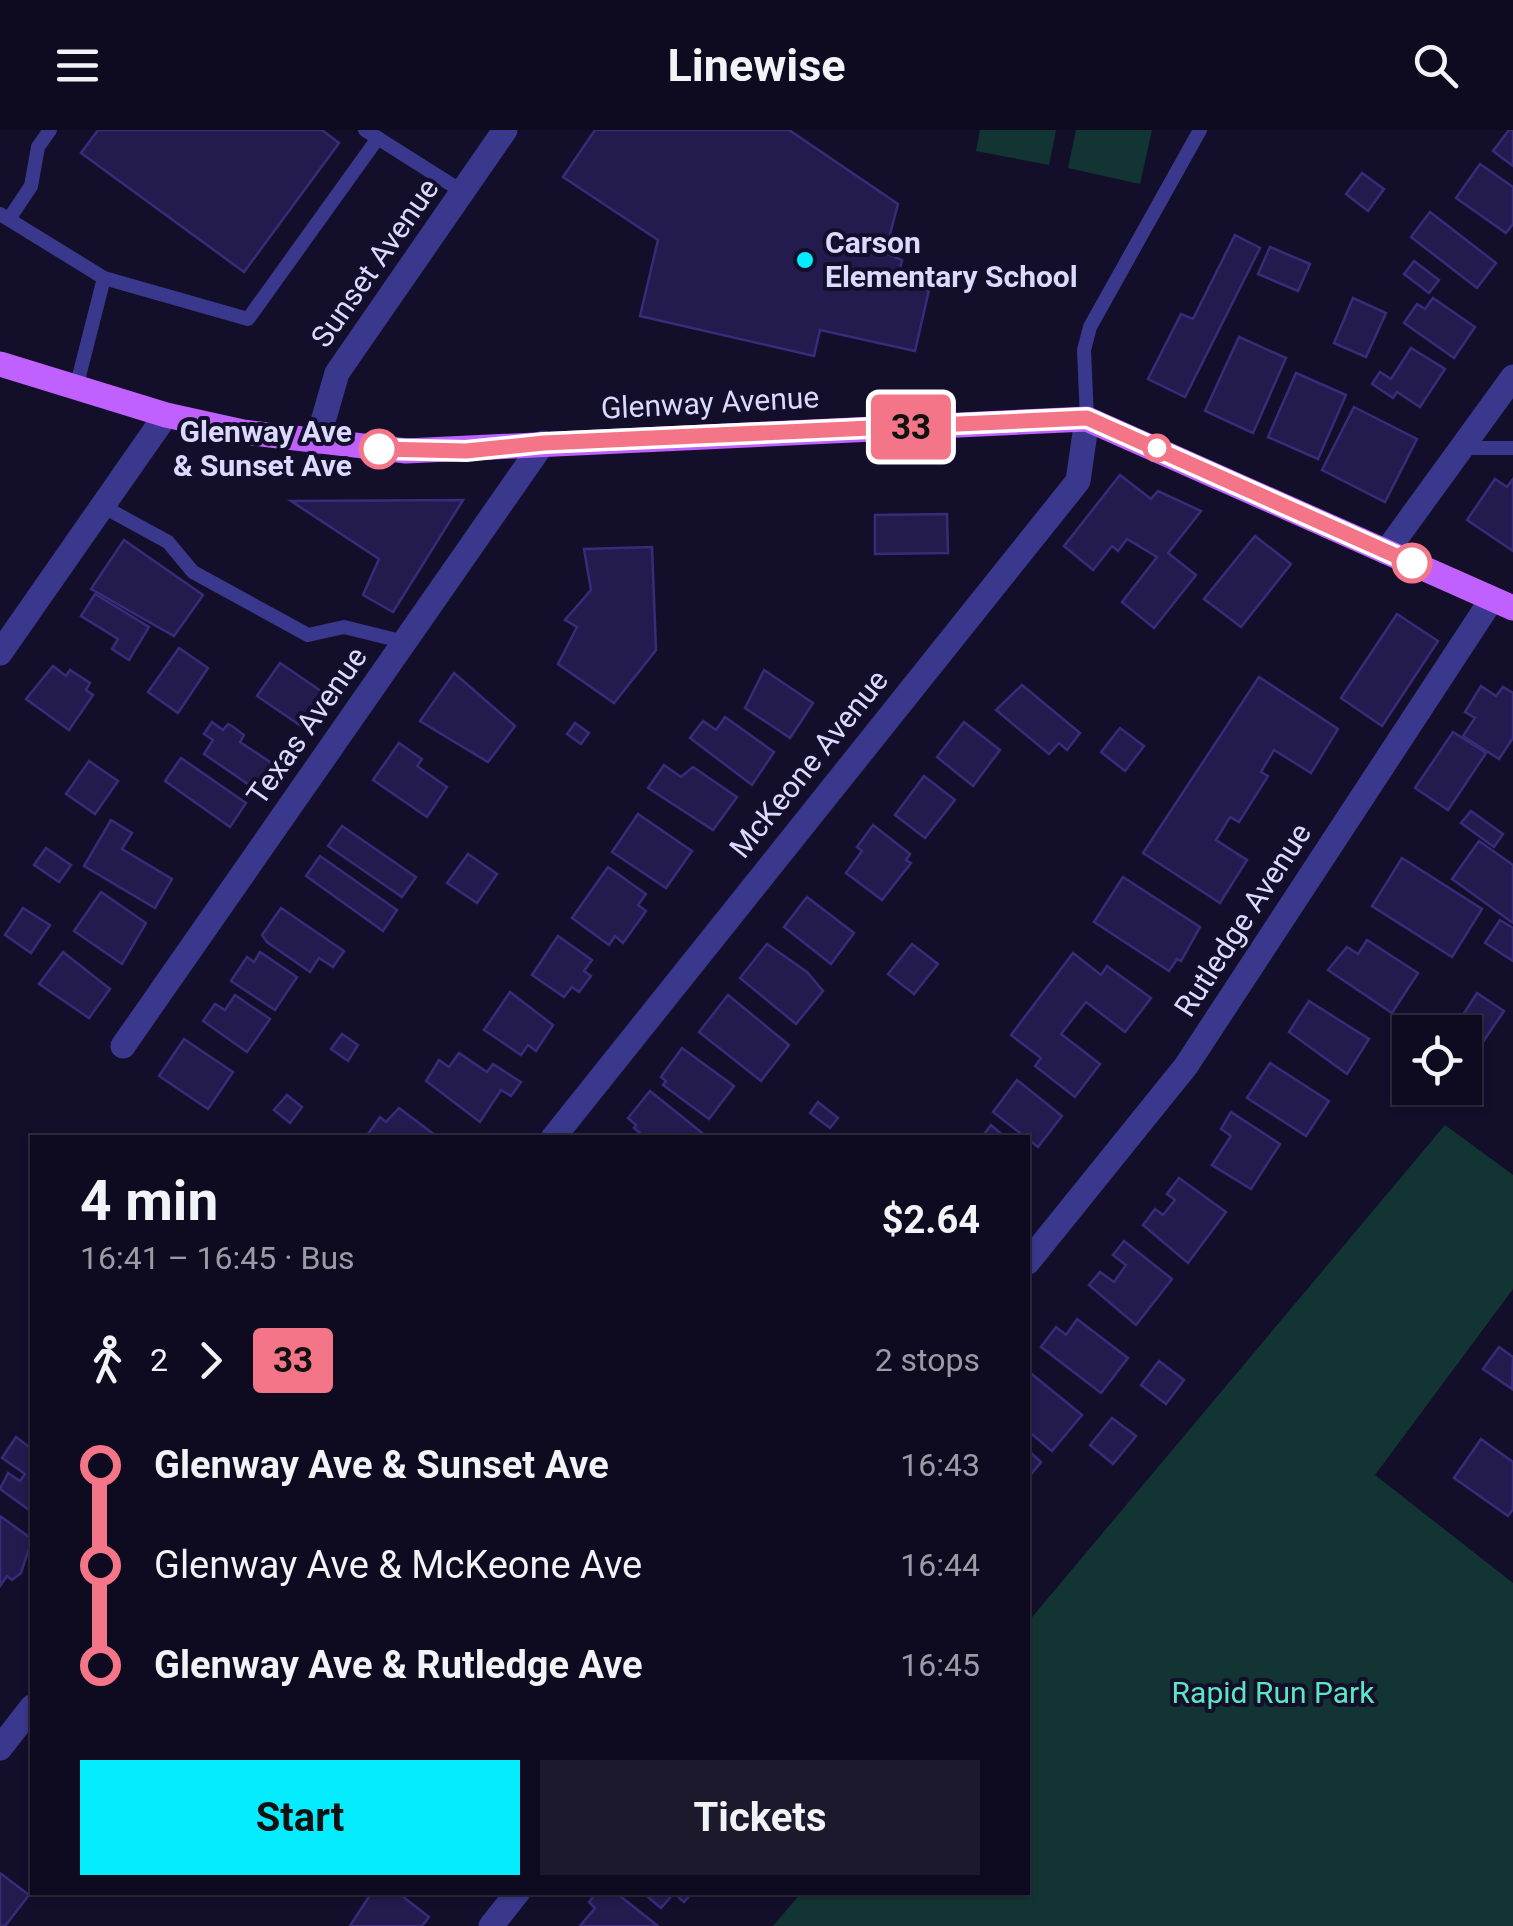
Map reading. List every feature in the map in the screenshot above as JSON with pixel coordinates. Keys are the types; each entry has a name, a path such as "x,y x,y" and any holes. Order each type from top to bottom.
{"main road":[{"name":"Glenway Avenue","path":"0,364 166,415 317,442 406,451 1087,418 1503,603"}],"street":[{"name":"Sunset Avenue","path":"317,442 337,373 505,130"},
{"path":"1386,552 1513,376"},
{"path":"0,653 166,415"},
{"name":"McKeone Avenue","path":"556,1135 1078,481 1087,418"},
{"name":"Texas Avenue","path":"124,1046 544,443"},
{"name":"Rutledge Avenue","path":"1030,1260 1186,1066 1503,603"},
{"path":"0,1748 30,1710"},
{"path":"490,1926 516,1895"}],"lane":[{"path":"50,130 38,147 31,186 5,216 104,278 248,319 372,134 463,192"},
{"path":"1087,418 1084,350 1090,327 1200,130"},
{"path":"76,388 104,278"},
{"path":"1462,448 1513,448"},
{"path":"104,507 168,542 193,572 308,635 344,627 405,642"}],"green space":[{"path":"980,130 1056,130 1049,165 976,151"},
{"path":"1076,130 1152,130 1140,184 1068,168"},
{"name":"Rapid Run Park","path":"1445,1125 1513,1175 1513,1289 1375,1475 1513,1583 1513,1926 773,1926 799,1895 1030,1895 1030,1620"}],"building":[{"path":"98,130 322,130 339,143 244,272 81,153"},
{"path":"595,130 789,130 898,204 885,253 902,260 897,283 929,290 915,351 820,330 814,356 640,316 658,240 563,177"},
{"path":"1513,130 1513,166 1493,151"},
{"path":"1480,164 1513,187 1513,224 1506,233 1456,198"},
{"path":"1362,173 1384,189 1368,211 1346,194"},
{"path":"1430,212 1496,263 1477,288 1411,237"},
{"path":"1235,235 1260,248 1185,397 1148,379 1181,314 1193,319"},
{"path":"1270,247 1310,264 1298,291 1258,274"},
{"path":"1414,261 1439,280 1429,293 1404,274"},
{"path":"1353,298 1386,313 1366,357 1334,343"},
{"path":"1433,298 1475,327 1454,358 1404,323 1417,304 1425,309"},
{"path":"1239,337 1286,358 1253,433 1205,411"},
{"path":"1411,348 1445,369 1420,407 1397,392 1393,398 1372,384 1380,372 1391,379"},
{"path":"1296,373 1346,395 1318,459 1268,437"},
{"path":"1354,407 1417,439 1385,502 1322,470"},
{"path":"1120,475 1151,499 1158,491 1201,511 1168,553 1196,575 1154,628 1122,602 1157,557 1127,539 1118,551 1112,546 1093,570 1064,546"},
{"path":"1495,479 1507,487 1513,479 1513,551 1467,520"},
{"path":"463,500 393,612 363,595 379,559 291,501"},
{"path":"947,514 948,553 875,554 875,515"},
{"path":"1255,536 1291,564 1241,627 1204,599"},
{"path":"124,540 203,595 174,636 91,589"},
{"path":"652,547 656,650 614,703 558,664 577,627 565,620 591,590 584,549"},
{"path":"95,594 149,627 129,660 112,649 118,639 81,616"},
{"path":"1397,614 1438,641 1382,726 1341,698"},
{"path":"179,648 208,668 178,713 148,692"},
{"path":"280,663 324,693 301,726 257,696"},
{"path":"53,666 66,676 70,670 90,683 86,690 93,695 69,730 26,699"},
{"path":"764,670 813,703 790,738 745,708"},
{"path":"454,673 515,726 488,762 420,721"},
{"path":"1259,677 1338,729 1311,773 1274,750 1261,772 1268,776 1239,822 1230,817 1216,840 1247,860 1220,903 1143,853"},
{"path":"1022,685 1080,733 1067,750 1059,743 1049,754 996,710"},
{"path":"1481,686 1496,696 1503,687 1513,693 1513,738 1499,759 1463,736 1475,718 1465,712"},
{"path":"725,717 774,752 752,785 690,738 703,721 716,730"},
{"path":"212,722 223,730 228,724 232,726 244,735 240,742 276,766 258,791 204,754 213,740 204,734"},
{"path":"964,722 1000,750 973,786 937,757"},
{"path":"575,723 589,733 581,744 567,734"},
{"path":"1120,728 1144,746 1125,771 1101,752"},
{"path":"1453,732 1486,753 1448,810 1415,788"},
{"path":"399,743 422,759 417,766 447,787 427,817 373,780"},
{"path":"181,758 246,803 230,827 165,781"},
{"path":"89,761 118,781 95,814 66,794"},
{"path":"664,765 681,777 693,767 737,797 713,830 648,788"},
{"path":"924,776 955,800 925,838 895,815"},
{"path":"1471,811 1503,834 1494,847 1461,823"},
{"path":"638,814 692,851 666,888 612,852"},
{"path":"111,820 132,833 122,849 172,879 155,908 84,866"},
{"path":"873,825 910,854 906,860 911,863 882,900 846,873 862,851 857,847"},
{"path":"342,826 416,877 402,897 328,846"},
{"path":"1479,841 1513,865 1513,923 1452,879"},
{"path":"46,848 71,865 59,882 34,865"},
{"path":"468,854 497,874 477,903 447,883"},
{"path":"320,856 397,910 383,931 306,876"},
{"path":"1402,858 1482,909 1452,957 1372,906"},
{"path":"608,867 646,894 638,905 646,911 623,943 615,936 609,945 572,918"},
{"path":"1123,877 1200,927 1181,961 1177,959 1169,971 1094,922"},
{"path":"101,892 146,923 122,964 74,931"},
{"path":"807,897 854,933 831,964 784,927"},
{"path":"23,908 50,925 31,953 5,935"},
{"path":"281,908 344,951 333,967 319,958 310,972 267,942 262,935"},
{"path":"1500,920 1513,928 1513,961 1485,943"},
{"path":"558,936 592,960 584,971 591,976 579,992 572,987 564,997 532,975"},
{"path":"1367,940 1418,973 1392,1013 1328,970 1347,947 1358,954"},
{"path":"767,944 807,972 823,991 796,1024 740,978"},
{"path":"912,944 938,964 914,994 888,974"},
{"path":"63,952 110,989 89,1018 39,984"},
{"path":"260,952 297,977 275,1010 231,981 247,957 254,962"},
{"path":"1073,953 1101,975 1107,966 1151,998 1125,1032 1086,1002 1061,1034 1100,1064 1075,1097 1035,1066 1041,1058 1011,1035"},
{"path":"510,992 553,1025 536,1051 528,1045 521,1055 484,1030"},
{"path":"1477,993 1504,1011 1482,1043 1482,1015 1463,1015"},
{"path":"235,995 270,1019 247,1052 203,1021 215,1004 225,1010"},
{"path":"728,995 789,1045 761,1081 699,1032"},
{"path":"1309,1001 1369,1039 1347,1074 1289,1032"},
{"path":"342,1034 358,1045 348,1061 331,1049"},
{"path":"184,1039 233,1072 208,1109 159,1076"},
{"path":"682,1048 734,1086 709,1119 663,1085 666,1081 661,1077"},
{"path":"459,1053 487,1072 493,1064 521,1082 511,1096 501,1090 480,1122 426,1081 439,1060 449,1067"},
{"path":"1270,1063 1329,1101 1306,1136 1247,1098"},
{"path":"1017,1080 1062,1116 1038,1147 1030,1141 1030,1135 1023,1135 993,1112"},
{"path":"650,1091 705,1135 642,1135 628,1118"},
{"path":"287,1095 302,1107 290,1123 274,1110"},
{"path":"818,1102 838,1118 830,1128 810,1113"},
{"path":"399,1108 435,1135 368,1134 380,1117 386,1122"},
{"path":"1231,1112 1280,1144 1251,1189 1212,1165 1231,1136 1221,1129"},
{"path":"991,1125 1003,1135 983,1135"},
{"path":"1179,1178 1226,1212 1188,1263 1143,1225 1155,1209 1163,1215 1175,1200 1167,1194"},
{"path":"1124,1241 1172,1279 1136,1325 1089,1285 1100,1272 1114,1282 1126,1265 1113,1255"},
{"path":"1077,1319 1128,1358 1101,1393 1041,1347 1056,1327 1066,1335"},
{"path":"1499,1347 1513,1357 1512,1389 1483,1369"},
{"path":"1159,1361 1184,1380 1166,1404 1141,1385"},
{"path":"1030,1373 1082,1415 1052,1451 1030,1433"},
{"path":"1112,1418 1136,1436 1113,1464 1090,1445"},
{"path":"16,1437 30,1448 30,1511 0,1489 8,1473 20,1481 25,1474 2,1458"},
{"path":"1481,1439 1513,1462 1513,1509 1508,1516 1454,1478"},
{"path":"1030,1452 1041,1462 1030,1476"},
{"path":"0,1516 30,1538 30,1545 21,1573 12,1580 7,1576 0,1586"},
{"path":"0,1873 29,1895 5,1926 0,1926"},
{"path":"370,1895 401,1895 429,1917 422,1926 350,1926"},
{"path":"595,1895 619,1895 658,1926 580,1926 595,1908 589,1902"},
{"path":"646,1895 672,1895 661,1908"}],"bus line":[{"name":"33","path":"379,449 466,451 544,443 1087,418 1412,563"}],"place":[{"name":"Carson Elementary School","path":"805,260"},
{"name":"Glenway Ave & Sunset Ave","path":"379,449"}]}
